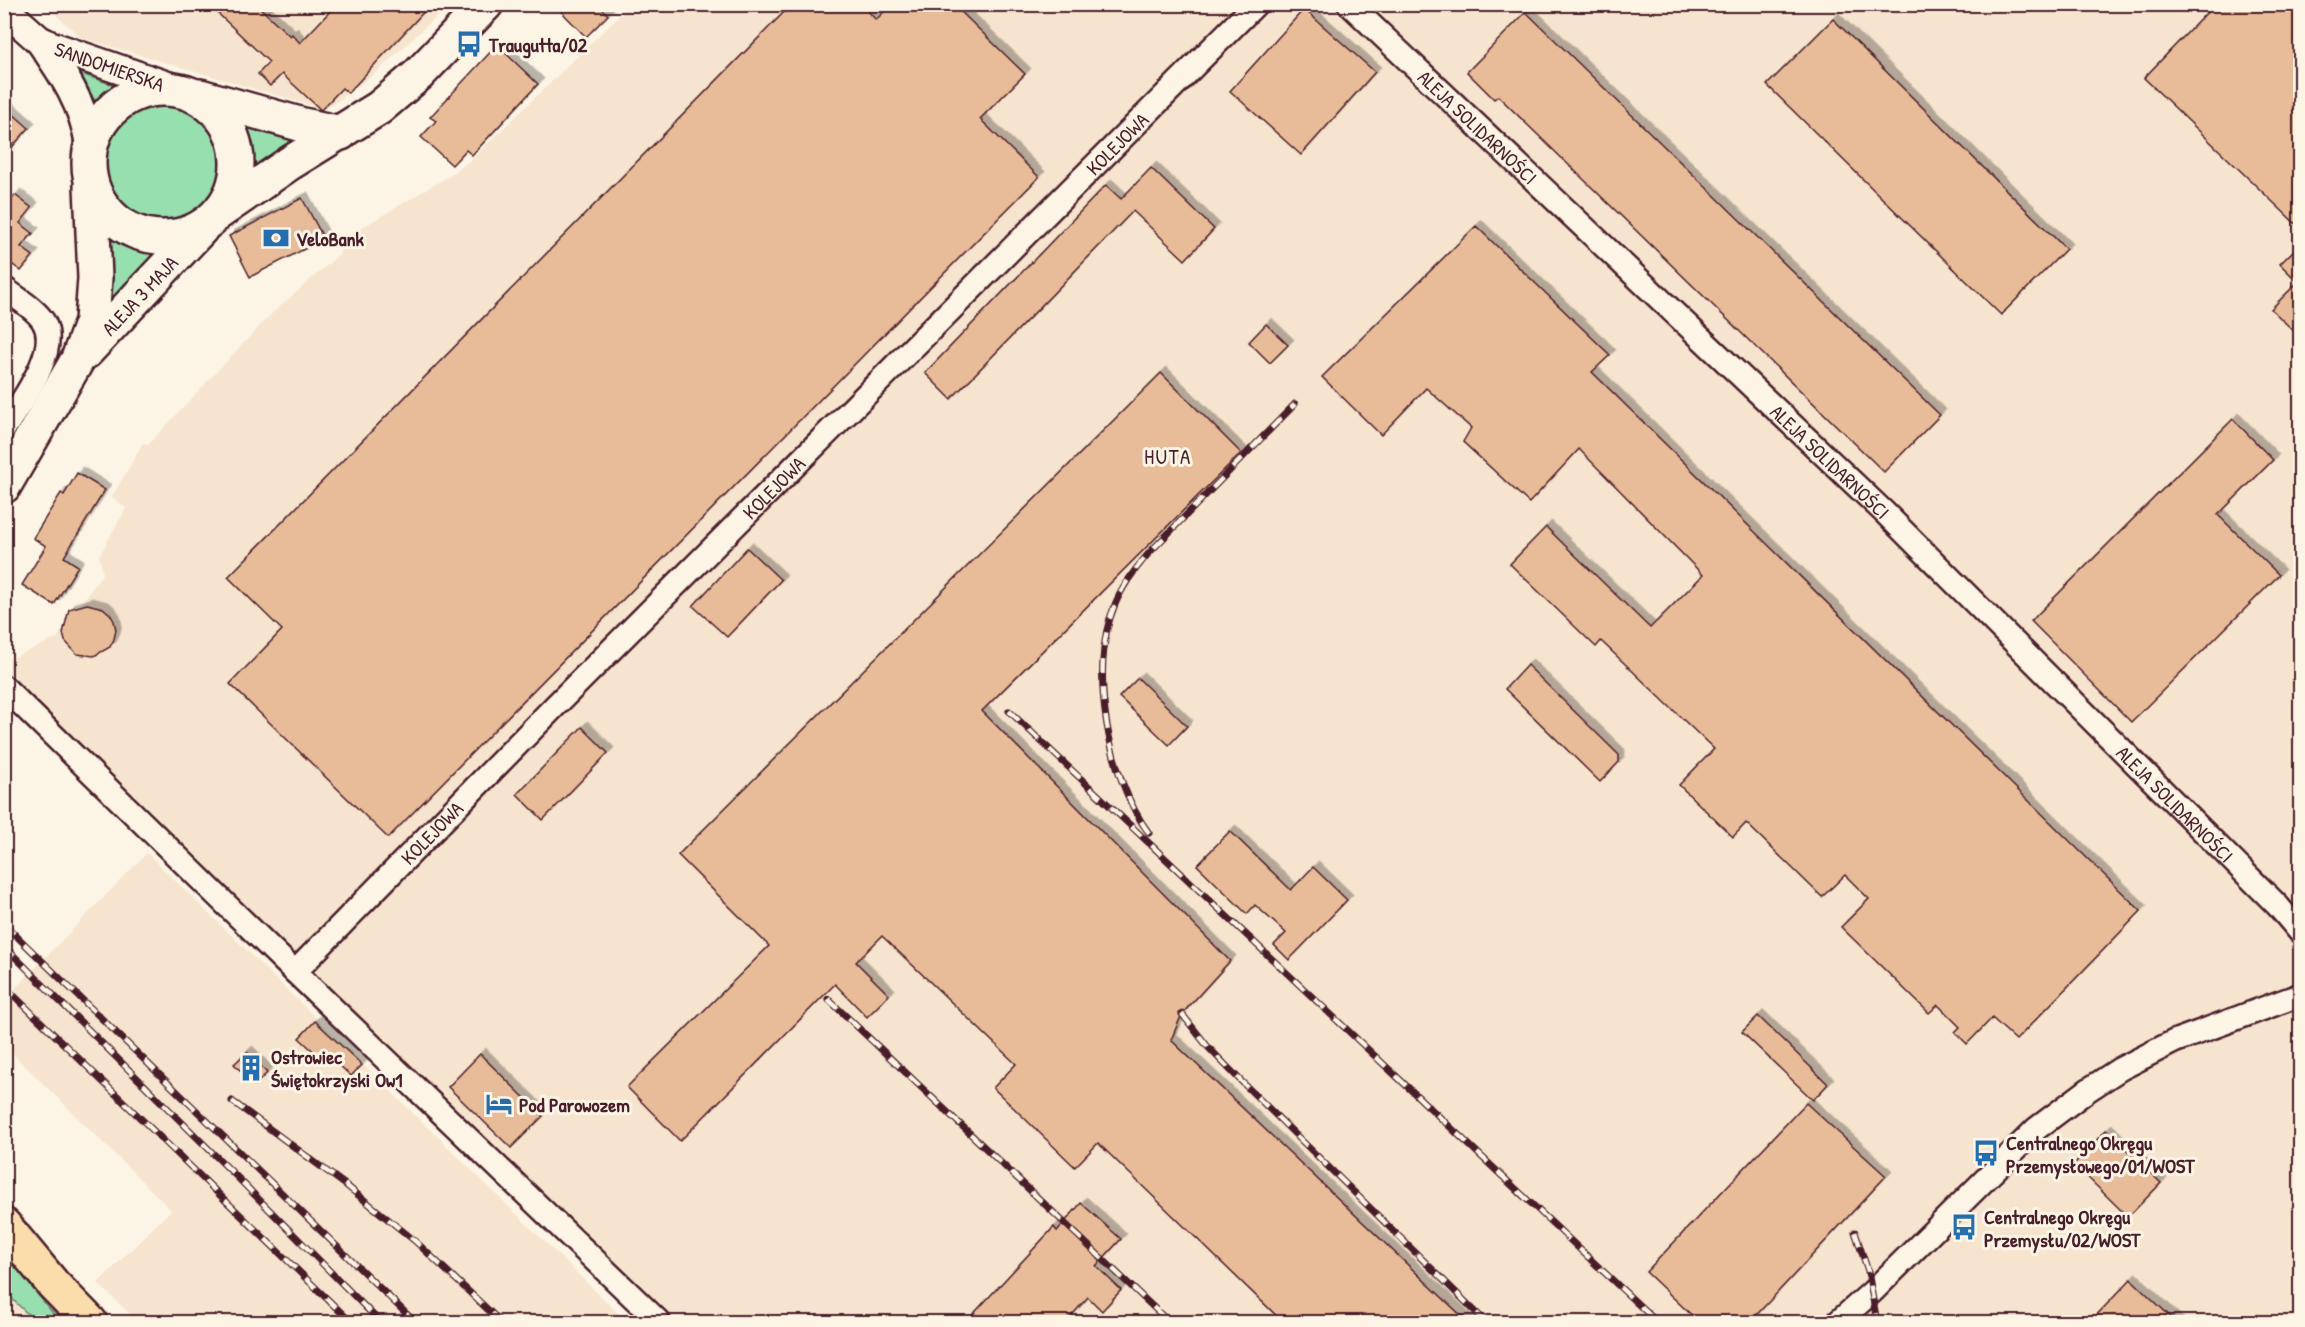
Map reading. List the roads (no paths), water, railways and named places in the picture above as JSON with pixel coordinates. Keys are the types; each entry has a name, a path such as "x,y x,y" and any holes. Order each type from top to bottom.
{"main road":[{"path":"341,133 287,121 185,92 157,88 135,93 126,98 116,104 101,120 90,145 88,162 91,184 100,204 108,213 135,232 165,237 179,236 209,221 290,163 341,133 380,108 400,91 486,4"},
{"path":"185,92 218,112 234,140 237,174 230,195 209,221"},
{"name":"ALEJA 3 MAJA","path":"12,473 78,360 88,337 95,303 91,184"},
{"name":"ALEJA 3 MAJA","path":"78,360 209,221"},
{"path":"4,1225 53,1284 90,1323"}],"street":[{"name":"KOLEJOWA","path":"295,972 563,698 1256,4"},
{"name":"ALEJA SOLIDARNOŚCI","path":"1349,4 1884,512 2301,932"},
{"name":"SANDOMIERSKA","path":"4,9 39,40 67,79 85,118 90,145"},
{"name":"SANDOMIERSKA","path":"39,40 70,54 185,92"},
{"path":"4,288 40,317 48,330 48,344 44,360 4,429"},
{"path":"4,687 658,1323"},
{"path":"1838,1323 2037,1129 2088,1090 2120,1069 2175,1041 2301,994"}],"railway":[{"path":"1149,833 1135,811 1123,784 1113,755 1107,724 1103,692 1103,661 1106,633 1114,607 1129,578 1149,553 1295,404"},
{"path":"1009,711 1657,1322"},
{"path":"4,924 415,1322"},
{"path":"4,946 380,1322"},
{"path":"4,986 351,1322"},
{"path":"828,999 1169,1322"},
{"path":"1182,1014 1208,1047 1241,1081 1486,1322"},
{"path":"232,1101 347,1186 415,1241 501,1322"},
{"path":"1855,1232 1868,1271 1877,1322"}],"place":[{"name":"Traugutta/02","path":"469,44"},
{"name":"VeloBank","path":"276,238"},
{"name":"Ostrowiec Świętokrzyski Ow1","path":"251,1068"},
{"name":"Pod Parowozem","path":"499,1104"},
{"name":"Centralnego Okręgu Przemysłowego/01/WOST","path":"1986,1153"},
{"name":"Centralnego Okręgu Przemysłu/02/WOST","path":"1964,1227"}],"district":[{"name":"HUTA","path":"1168,456"}]}
